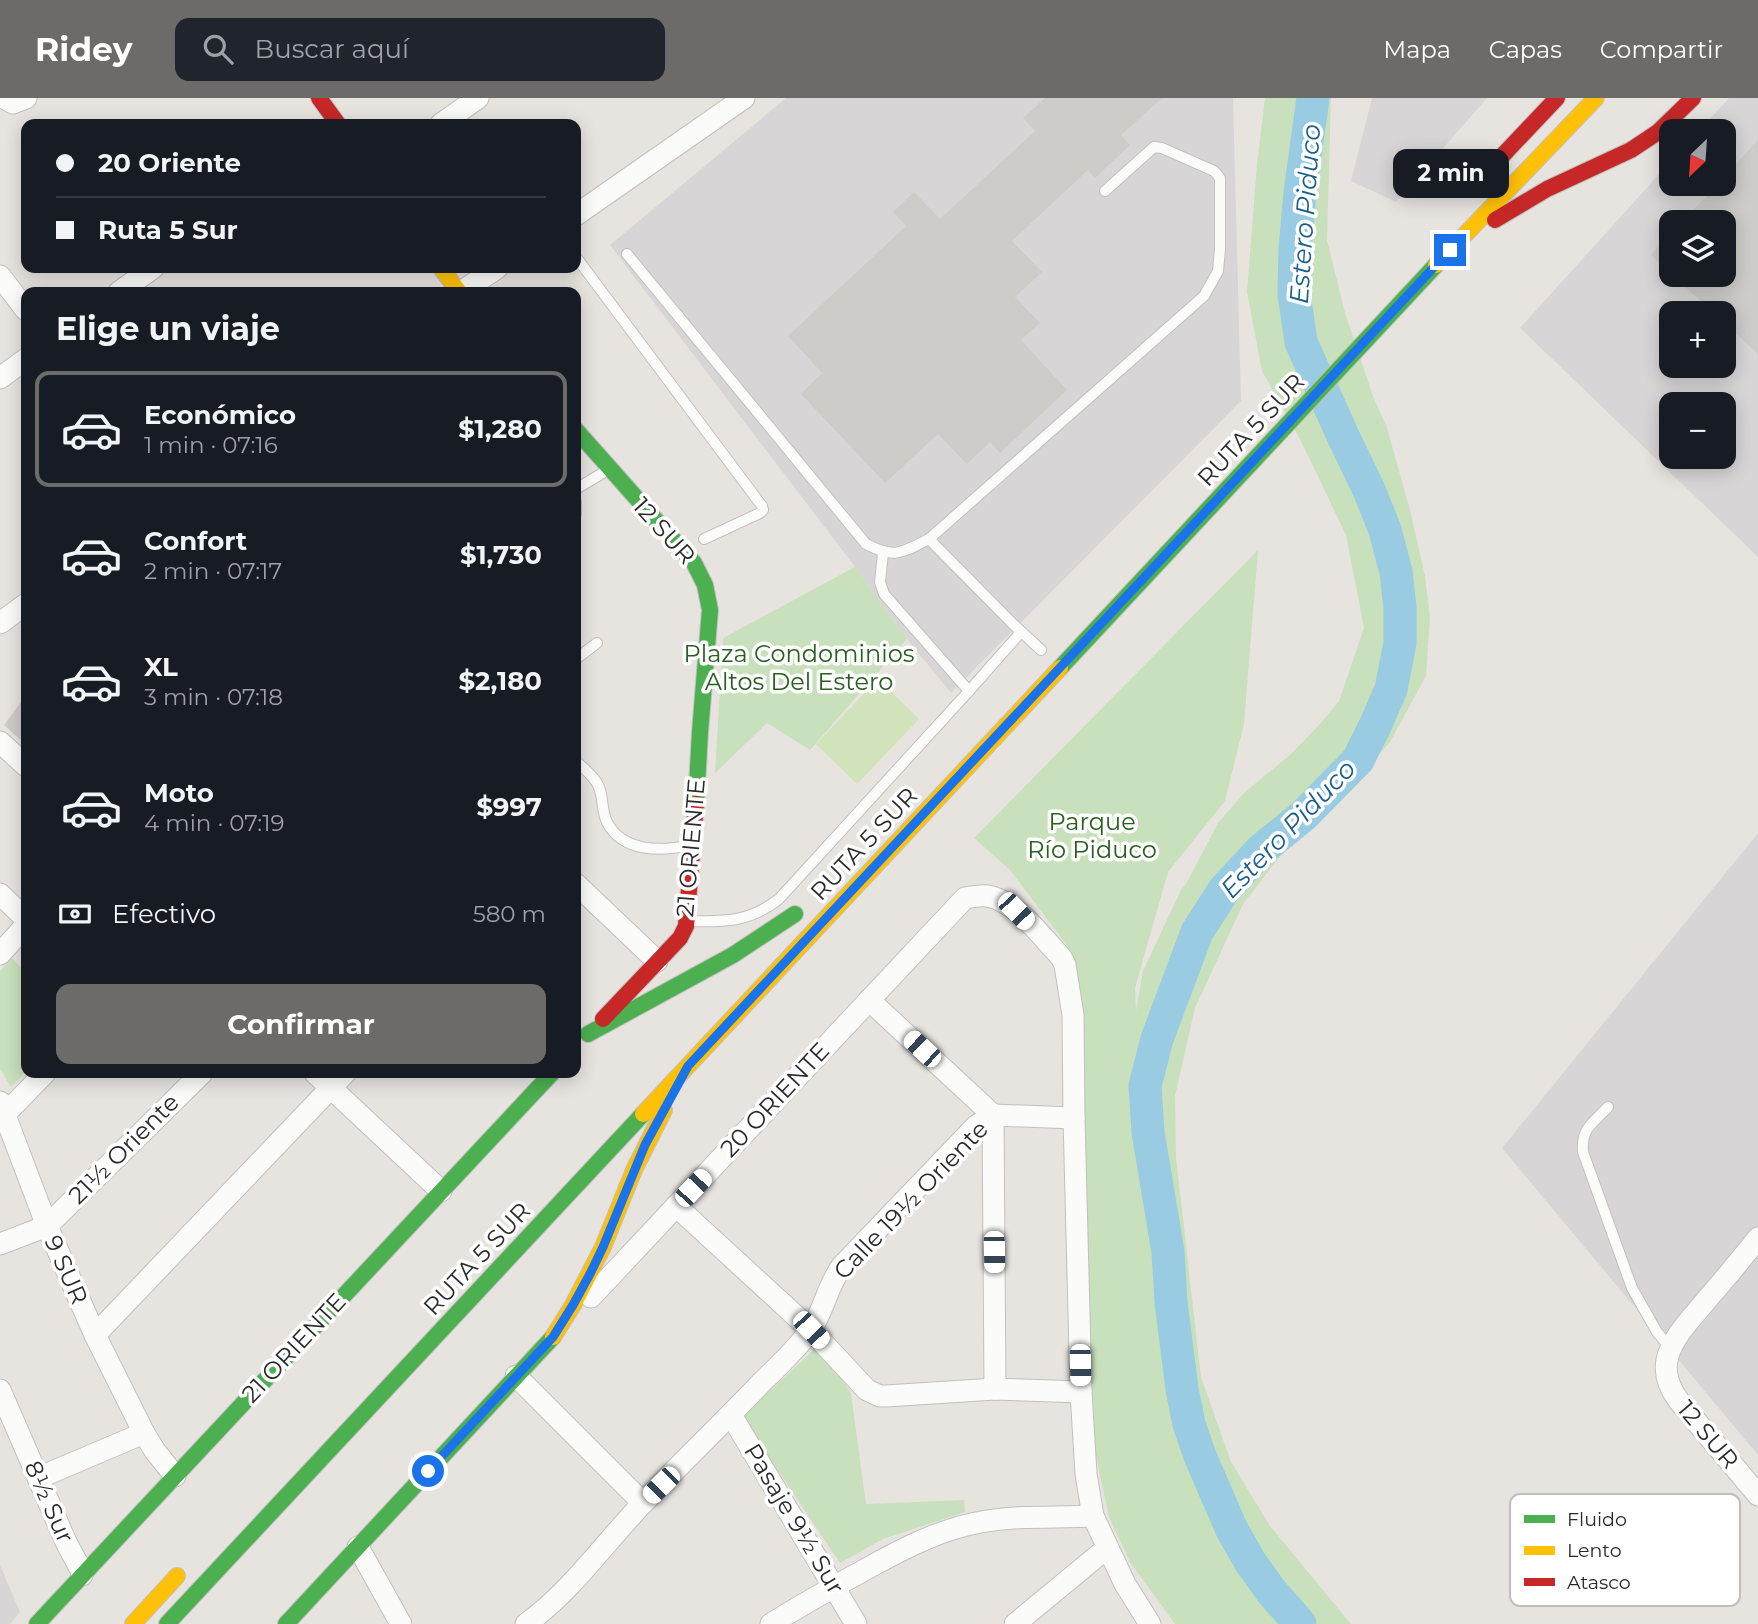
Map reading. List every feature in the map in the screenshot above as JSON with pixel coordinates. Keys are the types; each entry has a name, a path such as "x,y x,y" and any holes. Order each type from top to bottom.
{"main road":[{"path":"319,98 334,119"},
{"path":"1492,167 1557,98"},
{"name":"RUTA 5 SUR","path":"167,1624 1383,321 1596,98"},
{"path":"1450,250 1547,189 1631,150 1658,132 1693,98"},
{"path":"445,273 456,287"},
{"name":"12 SUR","path":"581,436 694,563 705,581 710,610 700,732"},
{"name":"21 ORIENTE","path":"581,1042 680,938 687,921 700,732"},
{"name":"RUTA 5 SUR","path":"588,1034 733,955 800,909 748,965"},
{"path":"553,1337 595,1264 645,1145 688,1066"},
{"name":"21 ORIENTE","path":"37,1624 547,1078"},
{"name":"20 ORIENTE","path":"286,1624 553,1337"},
{"path":"133,1624 189,1563"}],"street":[{"path":"448,119 478,98"},
{"path":"581,211 741,99"},
{"path":"126,287 146,273"},
{"path":"468,287 490,273"},
{"path":"0,276 21,303"},
{"path":"0,378 21,363"},
{"path":"0,624 21,608"},
{"path":"0,742 21,761"},
{"path":"581,889 657,961"},
{"path":"0,894 21,914"},
{"name":"20 ORIENTE","path":"553,1337 965,898 985,895 1001,900 1016,911 1065,965 1073,1015 1074,1118"},
{"path":"0,954 21,931"},
{"path":"869,1000 993,1115 995,1389"},
{"path":"3,1108 39,1078"},
{"name":"21½ Oriente","path":"47,1226 197,1078"},
{"path":"95,1335 338,1080 441,1191"},
{"name":"9 SUR","path":"3,1108 47,1226 95,1335 144,1433 175,1476"},
{"name":"Calle 19½ Oriente","path":"526,1624 570,1585 643,1503 811,1330 831,1283 842,1266 976,1126 993,1115 1074,1118"},
{"path":"1074,1118 1083,1448 1093,1516 1125,1584 1150,1624"},
{"path":"676,1206 811,1330 867,1390 880,1396 995,1389 1081,1392"},
{"path":"0,1244 47,1226"},
{"path":"1668,1359 1683,1329 1758,1238"},
{"name":"12 SUR","path":"1668,1359 1668,1381 1672,1392 1758,1495"},
{"path":"516,1376 643,1503"},
{"name":"8½ Sur","path":"0,1390 82,1575"},
{"name":"Pasaje 9½ Sur","path":"731,1415 856,1624"},
{"path":"38,1478 144,1433"},
{"path":"772,1624 834,1586 915,1543 956,1528 1003,1518 1093,1516"},
{"path":"358,1547 401,1624"},
{"path":"1015,1624 1107,1548"}],"lane":[{"path":"627,254 866,544 883,553 901,553 929,539 1203,296 1212,283 1218,271 1220,249 1220,178 1214,171 1154,147 1105,191"},
{"path":"581,264 762,506 760,513 704,539"},
{"path":"581,486 609,469"},
{"path":"929,539 1041,650"},
{"path":"883,553 880,582 884,594 969,691"},
{"path":"687,921 730,921 745,918 760,913 779,899 1021,632"},
{"path":"581,655 597,643"},
{"path":"581,766 597,782 603,797 605,820 617,836 643,848 672,849 694,844"},
{"path":"1608,1107 1585,1130 1583,1152 1632,1288 1657,1332 1668,1359"}],"shaded area":[{"path":"786,98 1233,98 1241,401 951,693 907,639 610,245"},
{"path":"1372,98 1487,98 1396,202 1351,181"},
{"path":"1729,98 1758,98 1758,557 1667,469 1736,469 1736,392 1659,392 1659,462 1520,328 1659,174 1659,196 1736,196 1736,119 1710,119"},
{"path":"1758,833 1758,1455 1502,1148"},
{"path":"0,1565 20,1612 10,1624 0,1624"}],"green space":[{"name":"Parque Río Piduco","path":"1265,98 1331,98 1327,240 1345,313 1373,396 1387,428 1410,510 1425,576 1430,618 1426,676 1390,742 1361,775 1296,836 1243,904 1195,1008 1175,1096 1176,1157 1201,1377 1231,1462 1270,1526 1351,1624 1175,1624 1130,1562 1109,1517 1084,1400 1075,961 1066,944 1010,870 974,838 1258,550 1244,724 1225,801 1168,872 1135,988 1136,1011 1143,971 1181,890 1218,823 1245,792 1290,755 1339,701 1364,628 1346,535 1301,441 1262,371 1247,292"},
{"name":"Plaza Condominios Altos Del Estero","path":"855,567 907,639 810,750 767,723 715,773 723,638"},
{"path":"878,679 919,719 857,784 816,744"},
{"path":"12,958 21,968 21,1076 11,1087 0,1069 0,971"},
{"path":"815,1349 834,1362 851,1394 866,1504 964,1500 965,1512 883,1539 840,1563 742,1417"}],"building":[{"path":"1045,98 1162,98 1121,135 1130,145 1095,178 1088,170 1012,241 1042,272 1015,297 1040,323 1021,340 1067,390 1000,453 990,442 967,464 938,434 885,483 801,394 822,373 788,336 906,226 893,212 914,192 940,219 1035,131 1023,118"},
{"path":"1758,140 1758,354 1736,333 1736,301 1701,301 1685,287 1736,287 1736,210 1693,210 1707,196 1736,196 1736,164"},
{"path":"1659,246 1659,263 1651,255"},
{"path":"21,702 21,740 4,725"}],"waterway":[{"name":"Estero Piduco","path":"1300,1624 1271,1591 1232,1530 1189,1424 1171,1302 1168,1252 1148,1132 1145,1086 1157,1039 1197,932 1224,890 1261,850 1303,816 1358,760 1391,689 1400,643 1396,572 1385,530 1301,342 1294,294 1295,249 1313,98"}],"traffic: fast":[{"path":"1060,668 1436,265"},
{"path":"581,436 694,563 705,585 710,610 696,804"},
{"path":"588,1034 733,955 795,914"},
{"path":"37,1624 547,1078"},
{"path":"167,1624 643,1114"},
{"path":"286,1624 553,1337"}],"traffic: slow":[{"path":"1436,265 1596,98"},
{"path":"445,273 455,287"},
{"path":"643,1114 1060,668"},
{"path":"553,1337 603,1247 634,1170 664,1110"},
{"path":"133,1624 177,1576"}],"traffic: jam":[{"path":"319,98 334,119"},
{"path":"1503,155 1557,98"},
{"path":"1495,220 1547,189 1631,150 1658,132 1693,98"},
{"path":"603,1019 680,938 686,926 696,804"}],"route":[{"path":"428,1471 553,1337 591,1272 645,1145 688,1066 1450,250"}]}
